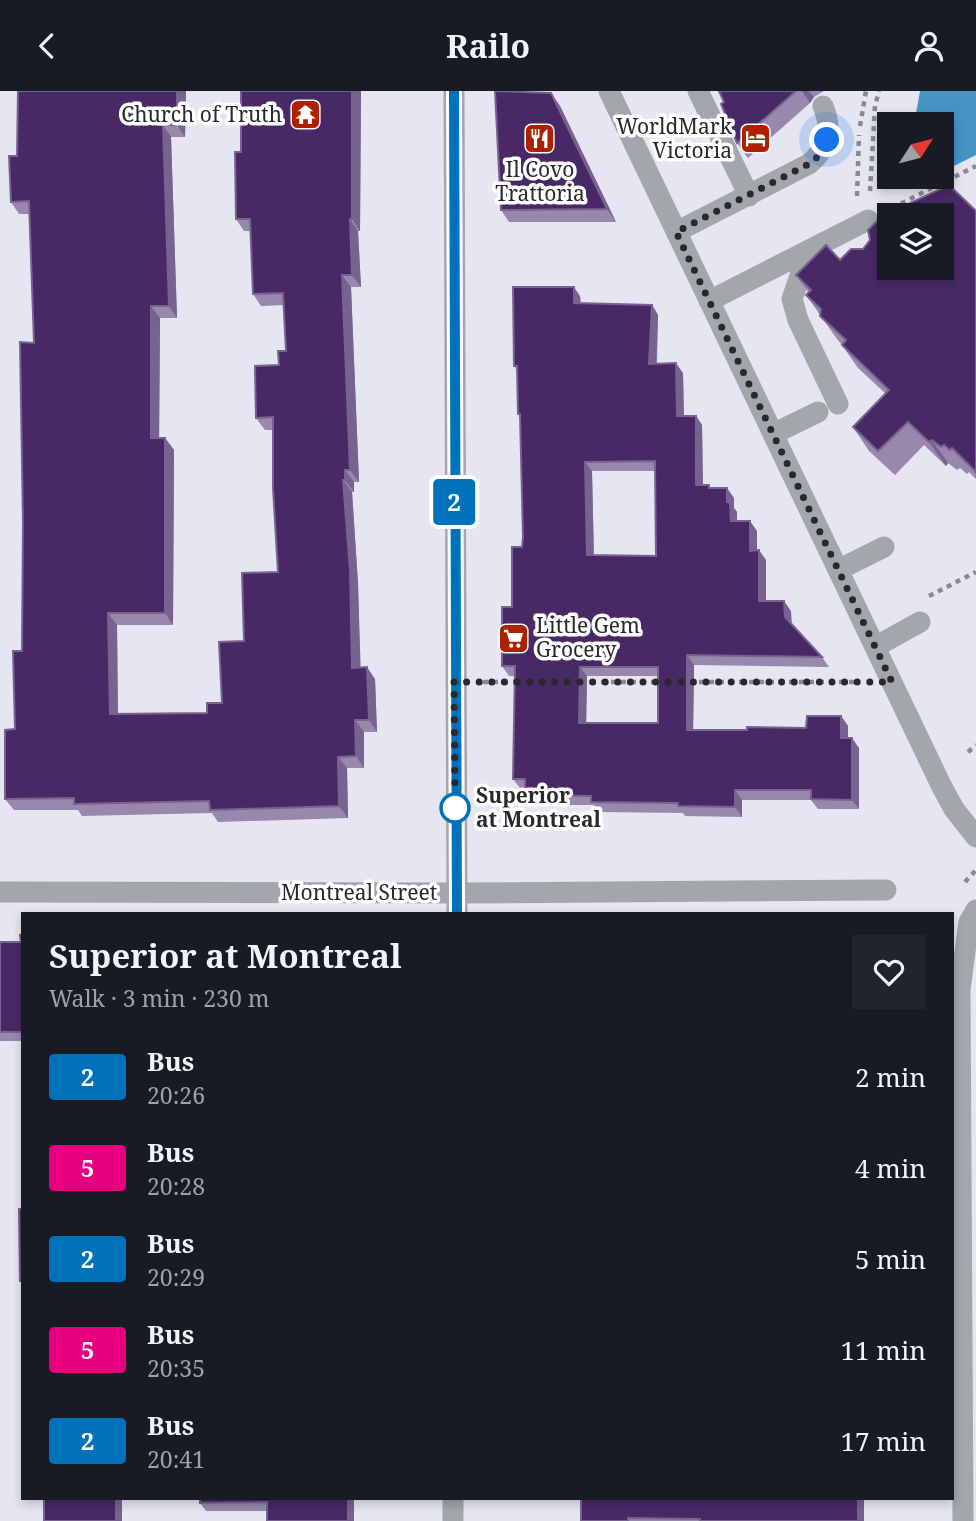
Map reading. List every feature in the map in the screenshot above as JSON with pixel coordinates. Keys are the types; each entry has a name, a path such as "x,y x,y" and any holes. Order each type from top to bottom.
{"street":[{"path":"454,91 454,682 457,903"},
{"path":"609,91 941,785 954,809 976,837"},
{"path":"698,91 749,197"},
{"path":"676,232 749,197 809,164 822,153 827,140 828,125 823,106"},
{"path":"709,301 868,220"},
{"path":"830,240 853,247"},
{"path":"773,434 828,408 792,299 808,250"},
{"path":"838,570 884,547"},
{"path":"875,647 920,622"},
{"name":"Montreal Street","path":"0,892 457,903 886,890"},
{"path":"963,1521 969,922 976,910"},
{"path":"453,1500 453,1521"}],"path":[{"path":"857,198 860,115 866,91"},
{"path":"868,220 875,106 879,91"},
{"path":"868,220 976,166"},
{"path":"921,600 976,572"},
{"path":"454,682 522,682"},
{"path":"577,682 673,682"},
{"path":"687,682 892,682"},
{"path":"968,752 976,745"}],"water":[{"path":"920,91 976,91 976,155 954,166 954,112 916,112"}],"building":[{"path":"18,91 177,91 177,125 163,125 169,306 151,306 151,438 165,438 165,613 108,613 110,714 207,713 207,703 222,703 219,642 244,641 242,573 278,572 273,488 273,417 256,418 255,366 279,365 278,351 286,351 283,293 253,294 250,219 236,219 235,152 241,152 241,91 352,91 352,275 342,275 350,470 345,470 343,480 350,571 352,668 367,667 369,720 355,720 356,756 338,757 339,806 210,810 209,801 74,804 74,798 5,799 5,730 15,729 13,651 22,651 20,342 34,343 29,201 11,202 9,156 17,156"},
{"path":"495,91 551,93 607,209 501,210"},
{"path":"719,91 796,91 737,143 721,104 724,102"},
{"path":"940,189 953,189 976,211 976,472 952,448 950,450 944,445 941,447 932,440 929,442 908,422 878,451 853,427 889,390 842,345 846,340 820,316 821,309 806,295 811,290 796,275 826,245 840,260 851,249 863,249 870,240 868,230 877,221 877,280 954,280 954,203 910,203"},
{"path":"513,287 574,287 574,303 652,305 649,364 676,363 677,416 696,416 696,485 727,488 731,521 750,521 750,551 759,550 759,601 784,601 785,617 822,657 687,655 687,730 806,728 807,716 841,716 841,738 852,738 852,800 811,799 811,790 735,790 735,807 591,802 591,796 525,795 525,779 513,779 515,666 502,666 502,607 512,607 512,547 522,547 523,537 520,414 517,366 514,366","holes":["655,461 656,556 587,555 585,462","580,667 658,667 658,723 579,723"]},
{"path":"0,942 21,942 21,1032 0,1032"},
{"path":"19,1209 21,1209 21,1281"},
{"path":"44,1500 116,1500 116,1521 44,1521"},
{"path":"200,1500 348,1500 348,1521 267,1521 267,1502 200,1503"},
{"path":"581,1500 858,1500 858,1521 628,1518 628,1521 581,1521"}],"bus line":[{"name":"2","path":"454,91 457,912"}],"place":[{"name":"Church of Truth","path":"305,115"},
{"name":"Il Covo Trattoria","path":"540,138"},
{"name":"WorldMark Victoria","path":"755,139"},
{"name":"Little Gem Grocery","path":"513,638"},
{"name":"Superior at Montreal","path":"455,808"}],"route":[{"path":"455,808 454,682 892,682 676,232 809,164 822,153 827,140"}]}
